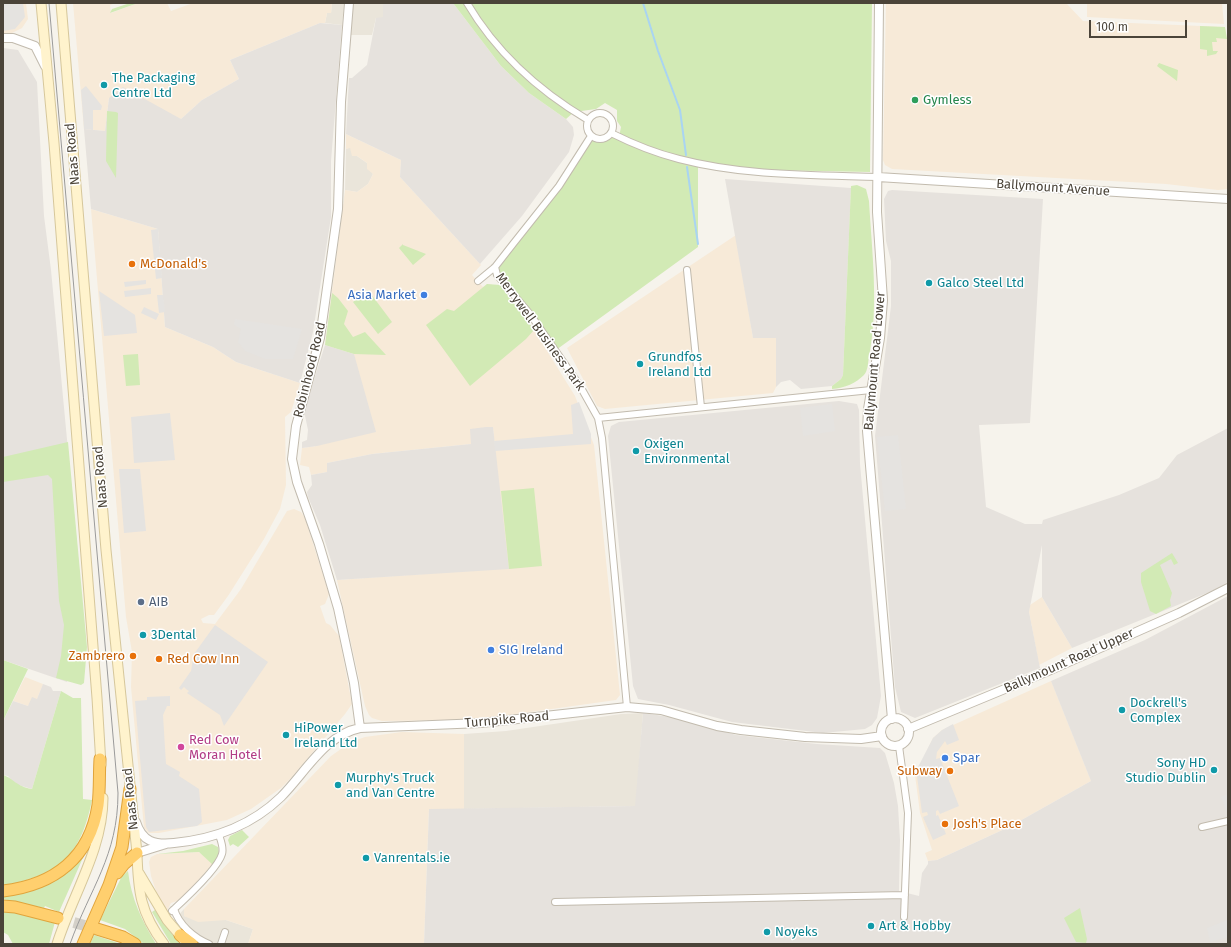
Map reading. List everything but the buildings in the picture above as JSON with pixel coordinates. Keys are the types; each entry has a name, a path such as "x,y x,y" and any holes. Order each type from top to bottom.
{"highway":[{"path":"3,891 31,886 51,878 64,868 81,850 92,828 97,806 100,759"},
{"path":"83,944 109,886 125,834 130,790"},
{"path":"109,886 124,864 137,853"},
{"path":"3,906 16,907 58,918"},
{"path":"97,928 122,937 135,944"},
{"path":"180,935 192,944"}],"main road":[{"name":"Naas Road","path":"38,3 43,24"},
{"name":"Naas Road","path":"41,3 57,185 103,810 100,829 57,944"},
{"name":"Naas Road","path":"61,3 106,550 137,853 139,891 146,915 164,944"},
{"path":"138,869 160,909 187,944"}],"street":[{"name":"Robinhood Road","path":"349,3 341,102 338,209 320,338 296,426 292,459 297,482 319,544 338,608 354,683 360,728"},
{"path":"467,3 491,38 532,80 560,104 588,120"},
{"name":"Ballymount Road Lower","path":"878,3 877,212 883,300 880,338 871,390 868,431 869,458 892,719"},
{"path":"3,38 13,38 35,46 47,68"},
{"path":"598,113 607,115 613,123 611,133 604,139 591,136 587,129 588,120 598,113"},
{"path":"611,133 657,153 710,165 761,173 878,178"},
{"path":"478,281 495,267 559,186 591,136"},
{"name":"Ballymount Avenue","path":"878,178 1228,199"},
{"name":"Merrywell Business Park","path":"495,267 497,275 530,314 562,360 598,418"},
{"path":"687,270 701,407"},
{"path":"627,707 602,438 598,418 871,390"},
{"name":"Ballymount Road Upper","path":"908,729 1046,672 1174,615 1228,588"},
{"name":"Turnpike Road","path":"169,844 219,835 247,823 280,798 336,738 348,731 360,728 481,723 627,707 661,710 717,726 763,733 837,740 882,736"},
{"path":"892,719 903,721 908,729 907,739 899,746 890,745 883,740 882,727 892,719"},
{"path":"899,746 908,813 904,918"},
{"path":"132,808 139,832 146,840 169,844"},
{"path":"1202,827 1228,821"},
{"path":"209,944 200,941 184,926 177,918 173,910 208,876 220,859 223,852 219,835"},
{"path":"137,853 169,844"},
{"path":"138,869 141,860 154,849"},
{"path":"555,902 905,895"},
{"path":"221,944 225,932"}],"shaded area":[{"path":"3,3 26,3 28,19 22,28 12,33 3,33"},
{"path":"3,3 23,3 25,17 15,29 3,31"},
{"path":"73,3 116,3 110,5 111,13 138,3 167,3 171,11 193,3 332,3 331,13 327,13 325,23 320,23 230,60 239,79 202,100 181,119 109,98 105,131 84,129"},
{"path":"332,3 344,3 342,25 325,23 327,13 331,13"},
{"path":"352,3 383,3 383,18 376,18 372,35 350,35"},
{"path":"383,3 453,3 501,66 529,93 566,119 573,127 574,135 569,152 522,216 480,264 400,177 401,160 346,134 349,78 352,78 367,65 376,18 383,17"},
{"path":"886,3 1067,4 1083,21 1225,27 1228,44 1228,189 1218,190 1166,184 892,169 885,165 883,160"},
{"path":"1087,3 1222,3 1224,24 1087,17"},
{"path":"320,23 342,25 331,161 331,217 313,332 300,383 236,362 213,347 165,327 158,229 91,209 84,129 105,131 109,98 123,87 181,119 202,100 239,79 230,60"},
{"path":"3,48 18,50 37,82 44,216 51,270 80,577 67,682 3,660"},
{"path":"86,86 102,106 101,110 93,110 93,130 84,129 81,90"},
{"path":"346,134 401,160 400,177 481,265 472,275 483,287 487,284 499,286 534,330 575,396 594,445 620,695 616,700 473,720 382,721 372,718 369,715 365,706 337,580 423,574 495,451 493,427 486,427 471,444 372,454 327,463 327,472 311,475 309,467 300,465 302,448 317,446 354,354 325,345 345,190 357,192 368,184 373,174 367,169 367,163 357,156 352,156 350,148 346,149"},
{"path":"350,147 357,156 367,163 373,174 368,184 357,192 345,190 346,149"},
{"path":"725,179 851,188 843,375 841,379 832,386 801,389 790,380 781,382 776,387 776,338 753,338"},
{"path":"892,190 1043,199 1030,423 979,425 986,507 1025,524 1042,524 1043,520 1119,495 1159,478 1177,455 1228,428 1228,582 1212,591 1072,648 1042,597 1042,545 1029,612 1040,668 915,718 901,712 895,687 875,436 891,306 891,261 886,241 884,199 888,191"},
{"path":"91,209 158,229 165,327 213,347 236,362 300,383 291,412 285,417 286,485 280,509 264,539 228,596 214,615 209,615 201,619 203,623 215,624 241,589 287,511 294,509 301,512 305,518 329,594 325,604 320,606 326,623 330,625 339,636 352,704 291,778 281,788 251,809 227,820 159,833 149,833 144,828 131,687 132,652 126,617"},
{"path":"158,229 162,278 156,279 151,230"},
{"path":"736,235 753,338 776,337 776,387 773,393 605,409 597,406 567,348"},
{"path":"146,280 146,284 125,287 124,282"},
{"path":"151,288 151,294 125,297 124,291"},
{"path":"99,291 135,315 137,333 104,336"},
{"path":"157,295 163,295 165,312 159,313"},
{"path":"144,307 159,314 156,320 141,313"},
{"path":"235,319 302,329 293,359 265,359 245,351 238,342 241,329 234,325"},
{"path":"325,345 354,354 376,432 317,446 302,448 302,442 307,440 308,430 304,411"},
{"path":"839,401 857,404 859,410 860,464 881,696 877,718 872,725 865,729 823,733 732,722 669,705 638,699 633,686 608,436 611,426 619,422"},
{"path":"579,402 591,434 591,444 495,451 494,441 573,434 571,405"},
{"path":"832,404 835,431 803,436 800,408"},
{"path":"170,413 175,460 134,463 131,417"},
{"path":"493,427 509,569 337,580 320,525 308,497 307,492 312,485 311,475 327,472 327,463 372,454 471,444 470,429"},
{"path":"898,435 906,509 885,511 877,437"},
{"path":"119,469 140,469 146,531 124,533"},
{"path":"1228,596 1228,944 424,944 429,809 635,806 643,713 677,718 736,735 817,744 880,748 885,753 894,783 898,806 900,840 899,891 919,896 922,873 928,864 928,861 937,860 1009,827 1091,781 1051,681 1145,640"},
{"path":"1042,597 1072,648 1039,665 1029,612 1030,605"},
{"path":"215,625 268,662 224,726 220,715 187,693 189,691 184,687 181,690 179,688 191,671 194,654"},
{"path":"25,677 43,684 37,699 28,706 13,701"},
{"path":"1051,681 1091,781 1009,827 937,860 928,861 925,853 932,850 920,813 915,775 933,738 942,730"},
{"path":"43,684 51,687 53,691 61,691 32,789 15,784 8,776 3,775 3,721 13,701 28,706 32,697 37,699"},
{"path":"170,696 170,706 167,706 163,715 166,764 180,772 179,776 199,789 202,822 197,826 149,832 146,827 135,701 147,700 147,697"},
{"path":"643,713 636,806 464,809 464,734 506,731 621,714"},
{"path":"953,724 959,740 947,745 945,741 937,752 936,759 940,758 959,806 940,814 938,810 936,811 936,816 938,815 946,834 933,840 923,817 928,815 927,812 922,813 917,776 922,775 923,772 917,769 933,738 942,730"},
{"path":"402,732 464,734 464,809 429,809 424,944 248,944 253,929 226,920 198,922 184,916 184,909 331,756 351,742 365,737"},
{"path":"1228,794 1228,815 1221,797"},
{"path":"199,852 213,864 180,900 171,903 167,911 156,891 151,876 149,862 151,857 157,854"},
{"path":"184,909 184,916 226,920 253,929 248,944 202,944 174,920"},
{"path":"1227,920 1228,937 1210,942 1207,928"}],"green space":[{"path":"130,3 138,3 110,13 112,9"},
{"path":"453,3 872,3 870,172 765,170 698,163 698,247 556,350 494,271 559,186 591,136 600,139 609,135 619,137 621,127 617,121 617,110 605,103 596,109 574,112 566,119 529,93 501,66"},
{"path":"1200,26 1225,27 1227,39 1216,38 1217,42 1212,42 1213,51 1218,51 1216,54 1207,56 1207,50 1200,49"},
{"path":"1159,63 1178,70 1177,81 1157,66"},
{"path":"107,111 118,113 116,178 106,161"},
{"path":"857,185 866,189 869,201 874,279 874,318 872,338 868,366 864,375 850,385 832,389 832,386 841,379 843,375 851,186"},
{"path":"403,244 426,254 413,265 399,248"},
{"path":"487,284 500,285 534,330 526,339 470,386 426,325 447,309 454,311"},
{"path":"368,290 392,322 378,334 353,302"},
{"path":"332,293 348,311 344,324 353,337 365,332 386,355 354,354 325,345"},
{"path":"138,354 140,385 126,386 123,355"},
{"path":"68,442 87,647 84,683 81,685 56,678 61,656 64,625 59,601 52,479 48,475 3,482 3,457"},
{"path":"534,488 542,566 509,569 501,491"},
{"path":"1172,553 1178,563 1174,565 1171,559 1160,565 1172,593 1170,600 1171,606 1156,614 1150,611 1141,582 1141,573"},
{"path":"3,660 28,669 3,721"},
{"path":"61,691 73,698 81,698 83,799 92,800 87,820 81,836 73,850 53,869 39,876 3,886 3,775 26,788 32,789"},
{"path":"242,830 249,837 238,847 233,844 230,846 228,840 230,836"},
{"path":"93,835 59,912 45,906 44,908 3,899 3,895 51,882"},
{"path":"212,844 218,847 219,852 219,855 213,865 199,852 157,854 183,851"},
{"path":"128,871 134,900 146,927 156,944 144,944 125,929 100,920 122,876"},
{"path":"1080,908 1087,939 1086,943 1076,942 1064,918"},
{"path":"3,909 55,922 49,944 13,944 8,935 3,932"},
{"path":"155,910 181,944 171,944 152,912"},
{"path":"94,935 121,944 90,944"}],"waterway":[{"path":"643,3 658,51 680,110 686,155"},
{"path":"687,167 698,244"}],"tunnel":[{"path":"58,918 97,929"}],"tram line":[{"path":"49,3 118,793 117,815 108,854 70,944"}],"place":[{"name":"The Packaging Centre Ltd","path":"104,85"},
{"name":"Gymless","path":"915,100"},
{"name":"McDonald's","path":"132,264"},
{"name":"Galco Steel Ltd","path":"929,283"},
{"name":"Asia Market","path":"424,295"},
{"name":"Grundfos Ireland Ltd","path":"640,364"},
{"name":"Oxigen Environmental","path":"636,451"},
{"name":"AIB","path":"141,602"},
{"name":"3Dental","path":"143,635"},
{"name":"SIG Ireland","path":"491,650"},
{"name":"Zambrero","path":"133,656"},
{"name":"Red Cow Inn","path":"159,659"},
{"name":"Dockrell's Complex","path":"1122,710"},
{"name":"HiPower Ireland Ltd","path":"286,735"},
{"name":"Red Cow Moran Hotel","path":"181,747"},
{"name":"Spar","path":"945,758"},
{"name":"Sony HD Studio Dublin","path":"1214,770"},
{"name":"Subway","path":"950,771"},
{"name":"Murphy's Truck and Van Centre","path":"338,785"},
{"name":"Josh's Place","path":"945,824"},
{"name":"Vanrentals.ie","path":"366,858"},
{"name":"Art & Hobby","path":"871,926"},
{"name":"Noyeks","path":"767,932"}]}
